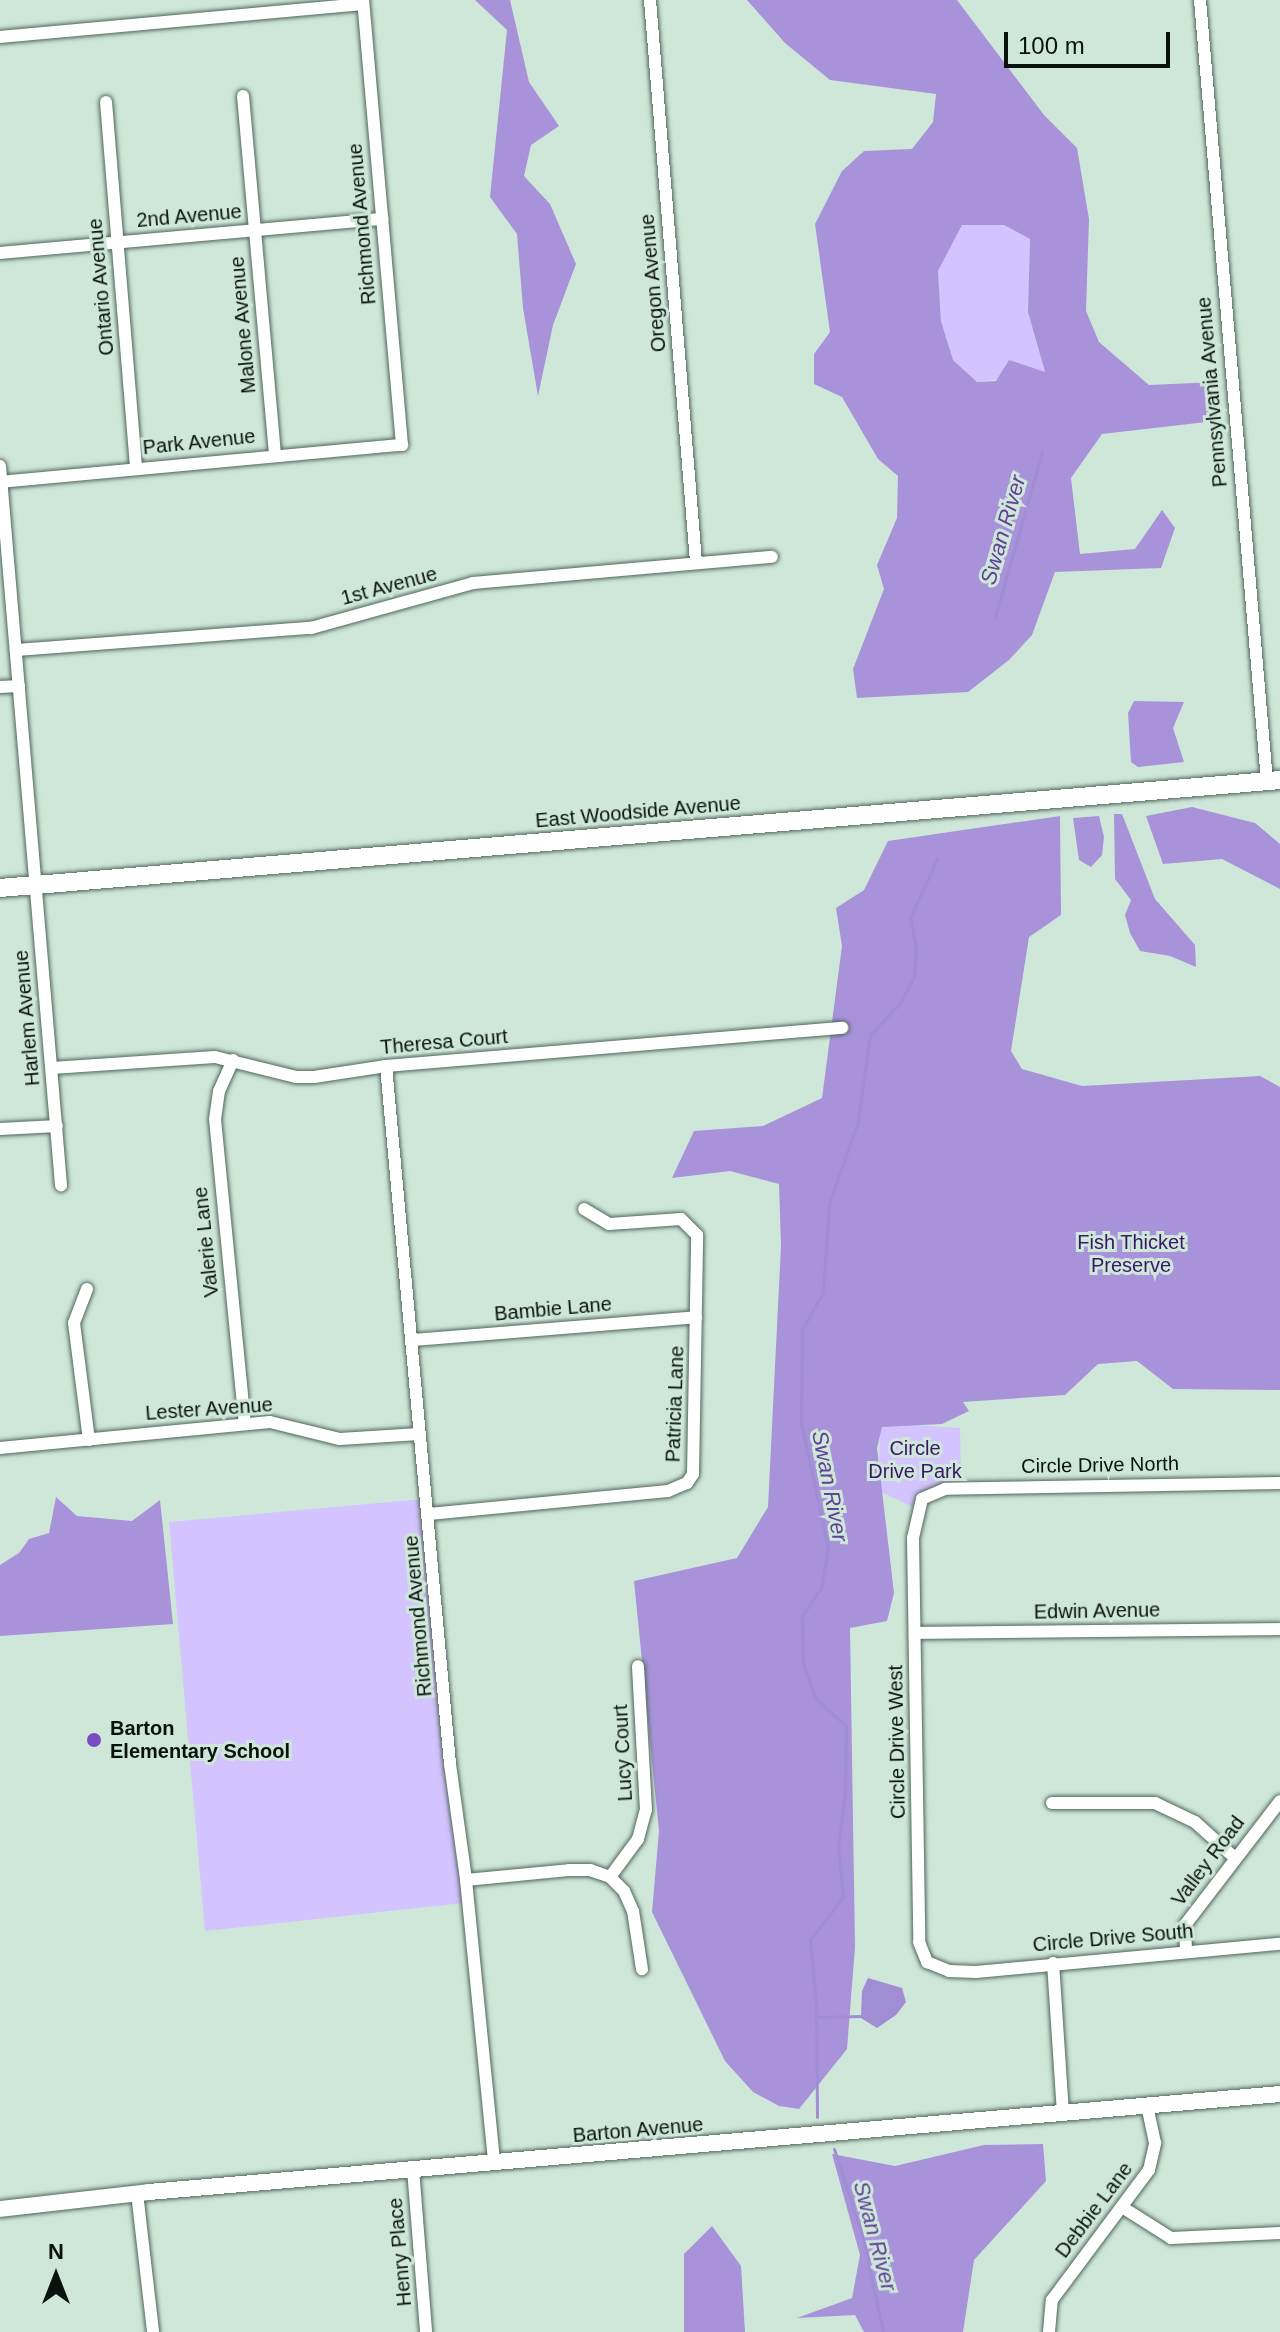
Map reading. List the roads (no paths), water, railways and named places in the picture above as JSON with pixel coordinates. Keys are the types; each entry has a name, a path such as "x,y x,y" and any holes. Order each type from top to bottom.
{"main road":[{"name":"East Woodside Avenue","path":"0,888 1273,781"}],"street":[{"name":"Oregon Avenue","path":"650,0 696,562"},
{"name":"Pennsylvania Avenue","path":"1200,0 1273,781"},
{"path":"0,37 363,2"},
{"name":"Richmond Avenue","path":"363,2 402,445"},
{"name":"Malone Avenue","path":"243,96 275,455"},
{"name":"Ontario Avenue","path":"106,102 136,468"},
{"name":"2nd Avenue","path":"0,253 382,219"},
{"name":"Park Avenue","path":"1,482 402,445"},
{"name":"Harlem Avenue","path":"0,466 61,1185"},
{"name":"1st Avenue","path":"16,650 311,628 473,583 772,557"},
{"path":"0,687 19,686"},
{"name":"Theresa Court","path":"52,1068 203,1057 233,1060 296,1077 386,1066 842,1028"},
{"name":"Valerie Lane","path":"233,1060 219,1091 215,1119 245,1423"},
{"name":"Richmond Avenue","path":"386,1066 450,1764 466,1880 494,2163"},
{"path":"0,1129 57,1126"},
{"name":"Patricia Lane","path":"429,1514 668,1491 687,1483 694,1459 697,1235 690,1225 669,1217 609,1224 584,1209"},
{"path":"87,1289 74,1323 89,1440"},
{"name":"Bambie Lane","path":"413,1340 696,1317"},
{"name":"Lester Avenue","path":"0,1448 245,1423 284,1423 340,1439 419,1434"},
{"name":"Circle Drive North","path":"922,1499 945,1489 970,1486 1280,1483"},
{"name":"Circle Drive West","path":"922,1499 913,1538 919,1942 927,1962 949,1971"},
{"name":"Edwin Avenue","path":"915,1633 1280,1629"},
{"name":"Lucy Court","path":"610,1877 638,1839 646,1810 638,1666"},
{"name":"Valley Road","path":"1186,1951 1185,1925 1280,1801"},
{"path":"1052,1803 1155,1803 1195,1822 1235,1858"},
{"path":"466,1880 569,1870 590,1870 610,1877 624,1891 633,1911 642,1969"},
{"name":"Circle Drive South","path":"949,1971 976,1972 1280,1944"},
{"path":"1053,1963 1063,2112"},
{"name":"Barton Avenue","path":"0,2209 137,2193 1280,2094"},
{"name":"Debbie Lane","path":"1049,2332 1052,2300 1142,2183 1154,2155 1155,2143 1147,2106"},
{"name":"Henry Place","path":"413,2169 426,2332"},
{"path":"137,2193 153,2332"},
{"path":"1122,2207 1171,2238 1280,2233"}],"waterway":[{"name":"Swan River","path":"995,617 1042,452"},
{"name":"Swan River","path":"817,2117 816,2005 810,1940 843,1897 838,1847 845,1792 846,1726 816,1699 803,1664 802,1616 821,1588 828,1548 801,1422 802,1330 823,1292 829,1204 858,1121 870,1035 900,1003 914,977 916,948 910,918 937,859"},
{"path":"816,2017 863,2016"},
{"name":"Swan River","path":"834,2149 863,2238 883,2332"}],"place":[{"name":"Barton Elementary School","path":"94,1740"}],"park label":[{"name":"Fish Thicket Preserve","path":"1131,1254"},
{"name":"Circle Drive Park","path":"915,1460"}]}
